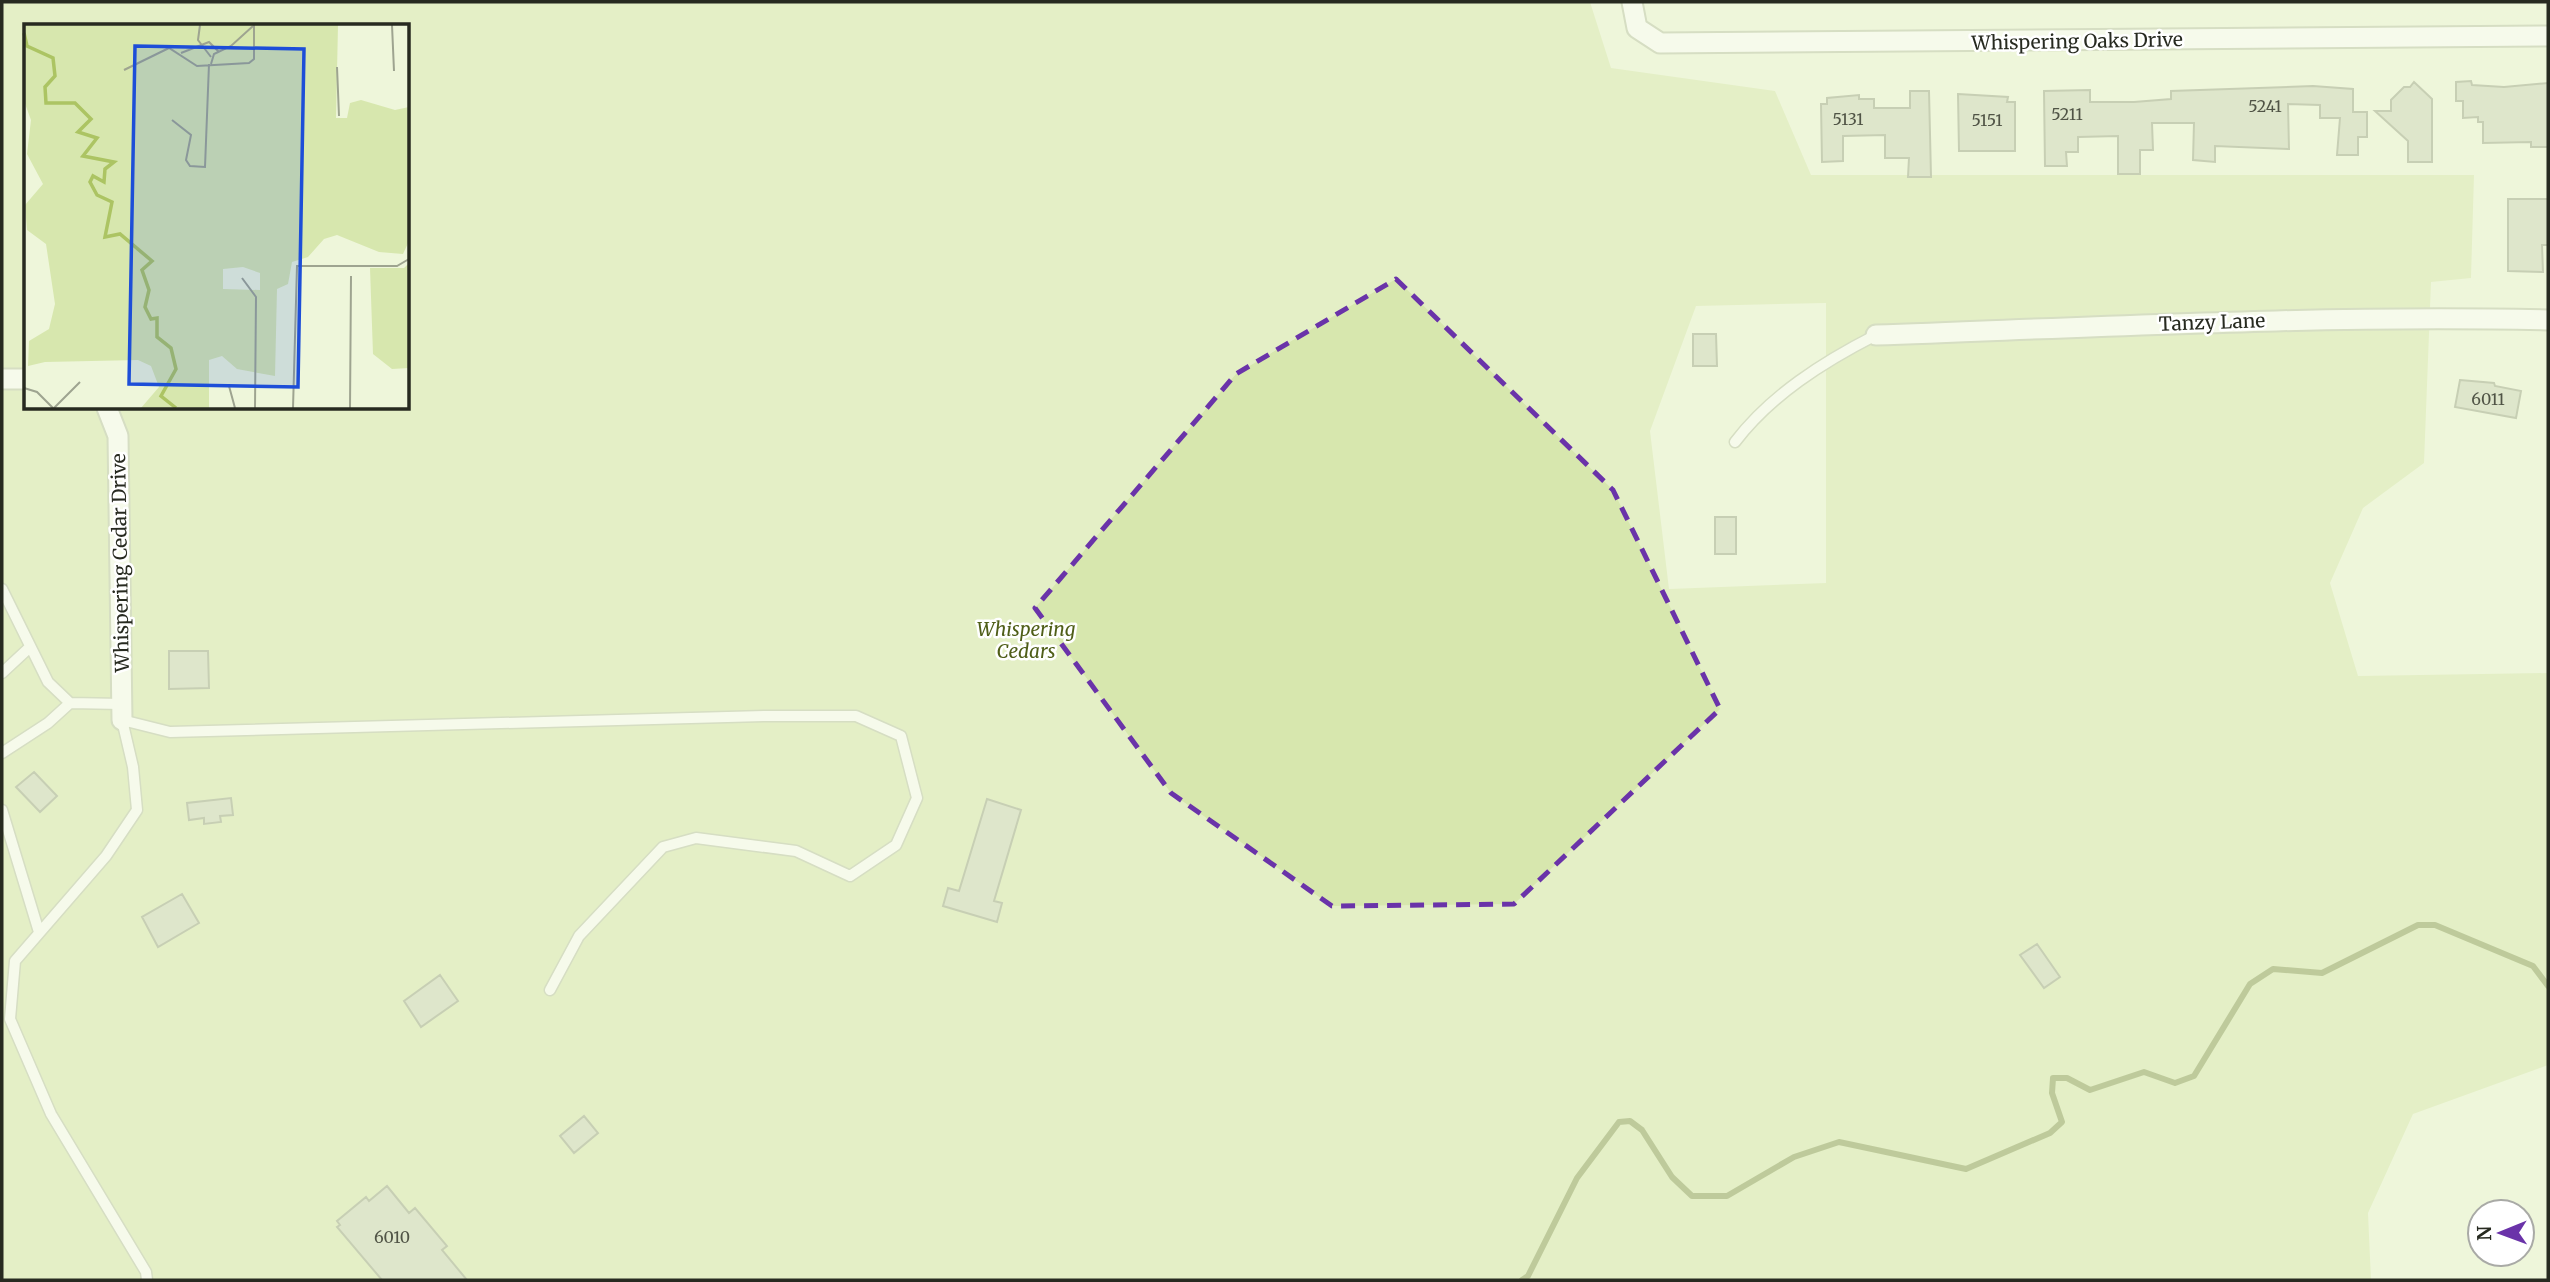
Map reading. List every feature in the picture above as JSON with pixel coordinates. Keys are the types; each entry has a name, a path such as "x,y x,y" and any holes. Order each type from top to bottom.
{"street":[{"name":"Whispering Oaks Drive","path":"1632,2 1637,28 1660,43 2548,36"},
{"name":"Tanzy Lane","path":"1876,335 2222,320 2398,317 2548,320"},
{"path":"2,379 24,379"},
{"name":"Whispering Cedar Drive","path":"108,410 118,436 122,712"}],"lane":[{"path":"1735,442 1758,413 1840,353 1876,335"},
{"path":"2,589 48,682 70,703 122,712 170,732 856,716 901,736 917,798 896,845 849,876 796,851 696,838 663,847 579,936 550,990"},
{"path":"2,673 30,647"},
{"path":"2,753 48,723 70,703"},
{"path":"122,712 133,767 137,810 106,856 15,961 10,1019 51,1114 146,1272 147,1280"},
{"path":"2,810 39,932"}],"highlighted area":[{"path":"1396,279 1613,490 1720,709 1514,904 1332,906 1171,793 1035,608 1236,374"}],"green space":[{"name":"Whispering Cedars","path":"2,2 1590,2 1611,68 1775,91 1811,175 2474,175 2471,278 2431,282 2424,463 2363,508 2330,583 2358,676 2548,673 2548,1065 2413,1114 2368,1213 2371,1280 2,1280","holes":["1826,303 1826,583 1669,589 1650,431 1696,306"]}],"building":[{"path":"2471,81 2472,85 2504,87 2548,83 2548,147 2531,147 2531,142 2483,143 2483,122 2478,122 2478,117 2463,118 2463,101 2456,101 2456,82"},
{"path":"2414,82 2432,99 2432,162 2408,162 2408,141 2375,111 2391,111 2391,100 2404,87 2410,87"},
{"path":"2313,86 2353,89 2353,112 2367,112 2367,137 2358,137 2358,155 2337,155 2340,118 2320,118 2320,105 2288,104 2289,149 2215,146 2215,162 2193,160 2194,123 2152,123 2153,150 2140,150 2140,174 2118,174 2118,136 2078,137 2078,152 2066,152 2067,166 2045,166 2044,91 2090,90 2090,102 2134,102 2171,99 2171,91"},
{"path":"1910,91 1929,91 1931,177 1908,177 1909,158 1885,158 1885,135 1843,136 1843,161 1822,162 1821,104 1827,104 1827,98 1859,95 1859,99 1874,99 1874,108 1910,108"},
{"path":"1958,94 2008,97 2007,102 2015,102 2015,151 1959,151"},
{"path":"2508,199 2548,199 2548,245 2542,245 2543,272 2508,271"},
{"path":"1693,334 1716,334 1717,366 1693,366"},
{"path":"2460,380 2494,383 2495,386 2521,391 2516,418 2455,407"},
{"path":"1715,517 1736,517 1736,554 1715,554"},
{"path":"169,651 208,651 209,688 169,689"},
{"path":"34,772 57,796 40,812 16,787"},
{"path":"231,798 233,815 220,816 221,822 204,824 204,818 189,820 187,803"},
{"path":"987,799 1021,810 994,901 1002,903 997,922 943,906 948,888 959,891"},
{"path":"182,894 199,923 158,947 142,917"},
{"path":"2037,944 2060,977 2044,988 2020,955"},
{"path":"440,975 458,1001 421,1027 404,1001"},
{"path":"584,1116 598,1133 574,1153 560,1136"},
{"path":"387,1186 409,1213 415,1208 447,1246 442,1250 467,1280 382,1280 337,1227 340,1225 337,1221 366,1197 369,1201"}],"waterway":[{"path":"1522,1280 1528,1276 1577,1178 1619,1122 1630,1121 1642,1130 1672,1177 1692,1196 1727,1196 1794,1157 1839,1142 1966,1169 2050,1133 2062,1122 2052,1093 2053,1078 2067,1078 2090,1090 2144,1072 2175,1083 2194,1076 2250,984 2273,969 2322,973 2418,925 2435,925 2533,966 2548,986"}]}
